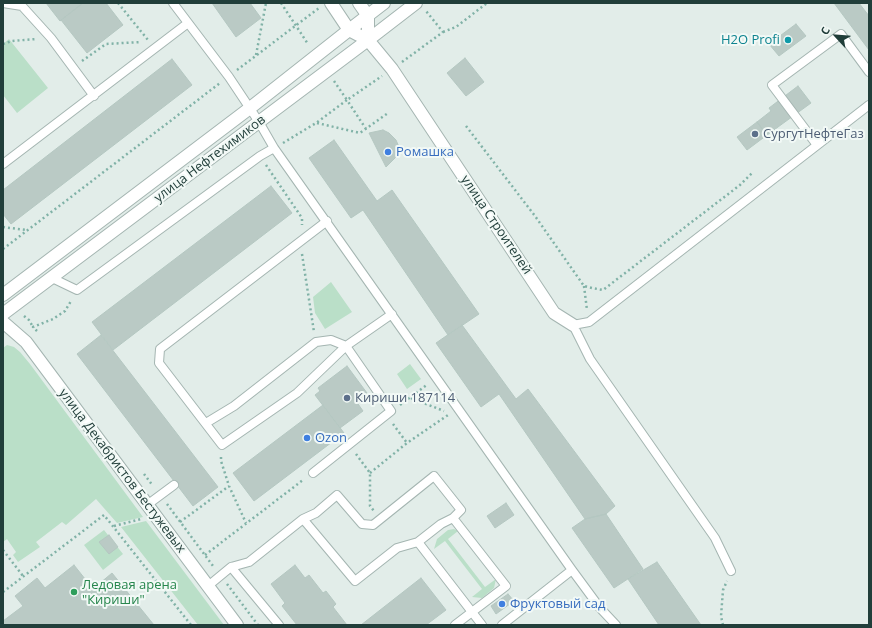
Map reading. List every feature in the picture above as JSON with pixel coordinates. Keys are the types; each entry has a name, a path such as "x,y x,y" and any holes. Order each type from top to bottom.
{"street":[{"path":"359,3 368,16 368,40"},
{"path":"3,295 250,108 384,3"},
{"name":"улица Нефтехимиков","path":"3,314 260,122 416,3"},
{"name":"улица Строителей","path":"326,5 349,30 368,40 392,69 554,313 574,325"},
{"name":"улица Декабристов Бестужевых","path":"3,322 26,342 237,625"}],"lane":[{"path":"3,3 22,6 51,38 94,96"},
{"path":"173,3 229,77 260,122 274,148 572,570 600,608 616,625"},
{"path":"3,164 188,23"},
{"path":"817,145 772,85 841,34 869,72"},
{"path":"731,571 714,538 590,359 574,325 589,322 869,105"},
{"path":"52,278 77,290 260,156 274,148"},
{"path":"327,221 160,348 159,363 222,445 297,393 346,346 392,314"},
{"path":"206,423 234,406 316,342 331,340 346,346 389,413 313,472"},
{"path":"208,586 231,567 249,562 303,519 316,513 337,495 362,524 373,525 434,476 461,510 453,518 441,524 418,542 397,548 355,581 303,519"},
{"path":"147,505 174,485"},
{"path":"453,518 506,586 455,625"},
{"path":"418,542 482,625"},
{"path":"231,567 279,625"},
{"path":"502,625 572,570"}],"path":[{"path":"72,68 106,44 150,42 118,3"},
{"path":"256,55 266,3"},
{"path":"281,3 295,26"},
{"path":"443,32 456,27 487,3"},
{"path":"3,249 256,55 326,5"},
{"path":"3,44 12,41 51,38"},
{"path":"274,148 316,123 347,100 366,129"},
{"path":"316,123 360,133 388,113"},
{"path":"466,126 535,216 584,286 589,322"},
{"path":"260,156 302,218 300,242 316,342"},
{"path":"584,286 603,290 740,185 753,172"},
{"path":"3,227 26,230"},
{"path":"38,333 33,327 53,319 65,311 77,290"},
{"path":"407,443 389,413 437,378"},
{"path":"370,472 407,443 450,413 411,398"},
{"path":"222,445 220,461 229,486 246,523"},
{"path":"349,445 370,472 370,506 380,520"},
{"path":"142,471 258,625"},
{"path":"205,555 313,472"},
{"path":"180,522 229,486"},
{"path":"3,592 104,515 191,625"},
{"path":"114,526 155,516"},
{"path":"3,550 23,576"},
{"path":"723,625 721,616 723,590 731,571"}],"green space":[{"path":"9,39 48,88 17,113 3,95 3,44"},
{"path":"331,282 352,312 325,329 315,313 313,297"},
{"path":"7,345 14,347 30,364 143,517 117,523 96,499 66,525 62,522 36,542 40,547 18,562 13,555 16,552 7,539 3,542 3,348"},
{"path":"410,364 421,379 407,389 397,374"},
{"path":"146,521 224,625 198,625 121,527"},
{"path":"454,529 458,531 448,539 485,587 496,579 494,588 482,598 472,597 482,589 445,541 434,549 437,539 448,530"},
{"path":"104,530 123,554 103,570 84,545"}],"building":[{"path":"46,3 83,3 60,21"},
{"path":"83,3 106,3 123,25 87,53 61,20"},
{"path":"212,3 250,3 261,18 236,37"},
{"path":"834,3 859,3 869,16 869,50"},
{"name":"H2O Profi","path":"796,24 806,36 779,56 769,44"},
{"path":"465,58 484,82 466,96 447,73"},
{"path":"172,59 192,85 11,224 3,214 3,190"},
{"path":"798,86 811,103 767,135 757,122 771,111 769,108"},
{"path":"757,122 767,135 747,150 737,137"},
{"name":"Ромашка","path":"383,130 389,133 396,140 399,147 397,156 386,167 369,133"},
{"path":"334,140 377,201 392,190 479,314 448,335 363,210 351,218 309,158"},
{"path":"271,186 292,213 113,350 92,322"},
{"path":"462,325 516,399 528,389 615,506 606,514 585,519 499,394 481,407 436,343"},
{"path":"101,335 218,487 193,506 77,354"},
{"path":"347,366 367,393 356,401 363,411 340,428 315,395 320,391 318,388"},
{"path":"323,405 344,433 254,501 233,473"},
{"path":"506,503 514,515 495,528 487,516"},
{"path":"606,514 643,569 614,588 572,528 585,519"},
{"path":"109,535 118,547 109,554 99,542"},
{"path":"657,562 701,625 659,625 628,579"},
{"name":"Ледовая арена \"Кириши\"","path":"74,565 93,589 112,573 154,625 3,625 3,621 23,606 15,596 37,578 45,588"},
{"path":"295,565 305,578 309,575 323,593 326,591 336,604 333,607 347,625 297,625 282,606 285,603 271,584"},
{"path":"421,578 446,610 426,625 361,625"},
{"name":"Фруктовый сад","path":"508,594 514,601 496,614 491,606"}],"place":[{"name":"H2O Profi","path":"788,40"},
{"name":"СургутНефтеГаз","path":"755,134"},
{"name":"Ромашка","path":"388,152"},
{"name":"Кириши 187114","path":"347,398"},
{"name":"Ozon","path":"307,438"},
{"name":"Ледовая арена \"Кириши\"","path":"74,592"},
{"name":"Фруктовый сад","path":"502,604"}]}
